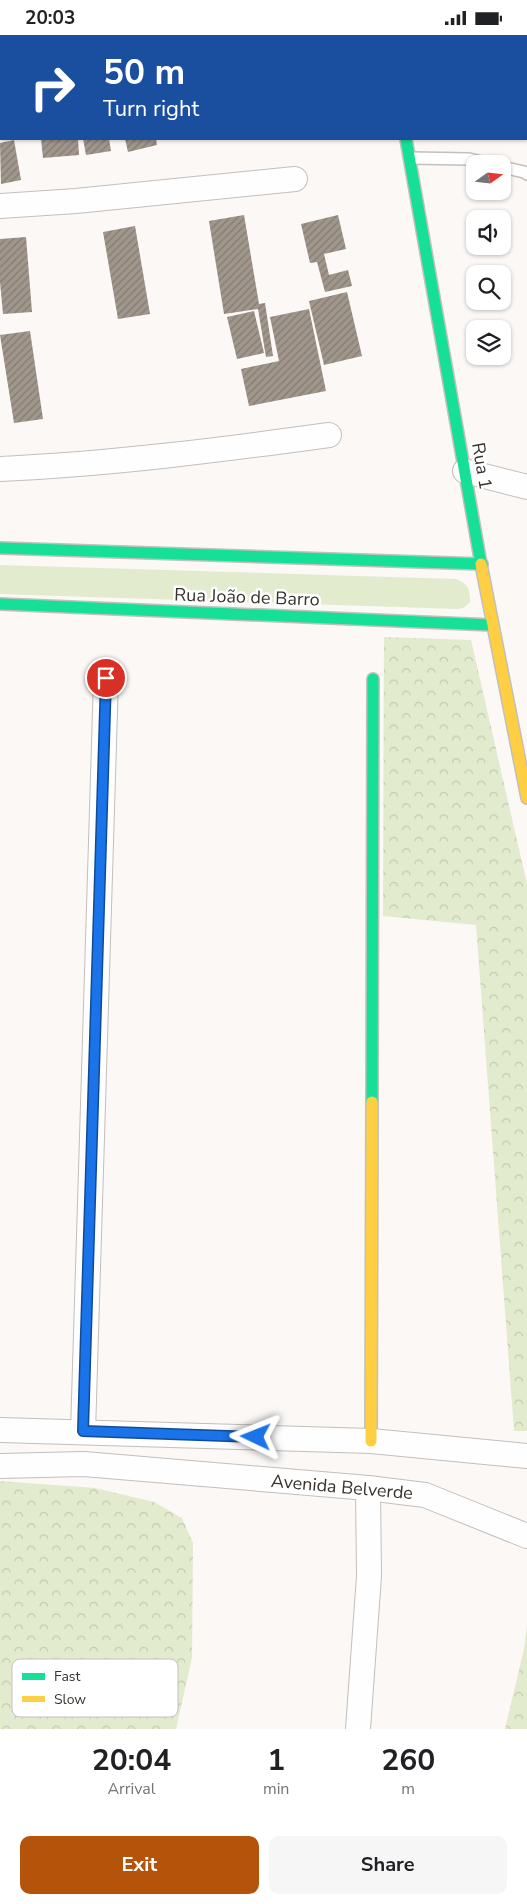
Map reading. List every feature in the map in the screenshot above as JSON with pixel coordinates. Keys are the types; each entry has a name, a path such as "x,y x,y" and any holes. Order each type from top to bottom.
{"street":[{"name":"Rua 1","path":"406,140 492,625 527,799"},
{"path":"0,206 76,201 295,179"},
{"path":"0,469 178,455 329,435"},
{"path":"465,471 527,487"},
{"path":"0,548 482,564"},
{"name":"Rua João de Barro","path":"0,604 492,625"},
{"path":"83,1431 106,678"},
{"path":"371,1441 373,679"},
{"path":"0,1429 371,1441 527,1456"},
{"name":"Avenida Belverde","path":"0,1466 84,1464 368,1488 426,1495 527,1535"},
{"path":"358,1729 369,1577 368,1488"}],"lane":[{"path":"410,158 466,159"},
{"path":"511,169 524,172 527,175"}],"green space":[{"path":"0,565 456,579 468,587 470,602 463,608 458,609 0,594"},
{"path":"384,637 471,640 527,884 527,1431 514,1431 476,925 383,916"},
{"path":"0,1481 95,1488 154,1502 182,1518 193,1543 192,1658 176,1729 0,1729"},
{"path":"527,1624 527,1729 505,1729 524,1649"}],"building":[{"path":"14,140 21,180 1,184 0,143"},
{"path":"41,140 78,140 79,155 43,158"},
{"path":"83,140 109,140 111,151 86,155"},
{"path":"125,140 156,140 157,145 128,152"},
{"path":"244,215 259,304 265,303 273,356 266,357 258,309 224,314 209,221"},
{"path":"338,215 346,249 324,254 329,275 348,270 352,286 325,292 317,262 310,263 301,224"},
{"path":"135,226 150,314 118,319 103,232"},
{"path":"26,237 32,312 3,314 0,282 0,239"},
{"path":"347,292 362,356 324,365 309,301"},
{"path":"309,309 326,391 249,406 241,369 279,361 270,317"},
{"path":"254,311 264,353 237,359 227,317"},
{"path":"30,331 43,419 14,423 0,335"}],"traffic: fast":[{"path":"406,140 481,564"},
{"path":"0,548 482,564"},
{"path":"0,604 492,625"},
{"path":"372,1102 373,679"}],"traffic: slow":[{"path":"481,564 527,798"},
{"path":"371,1441 372,1102"}],"route":[{"path":"106,678 83,1431 256,1437"}]}
